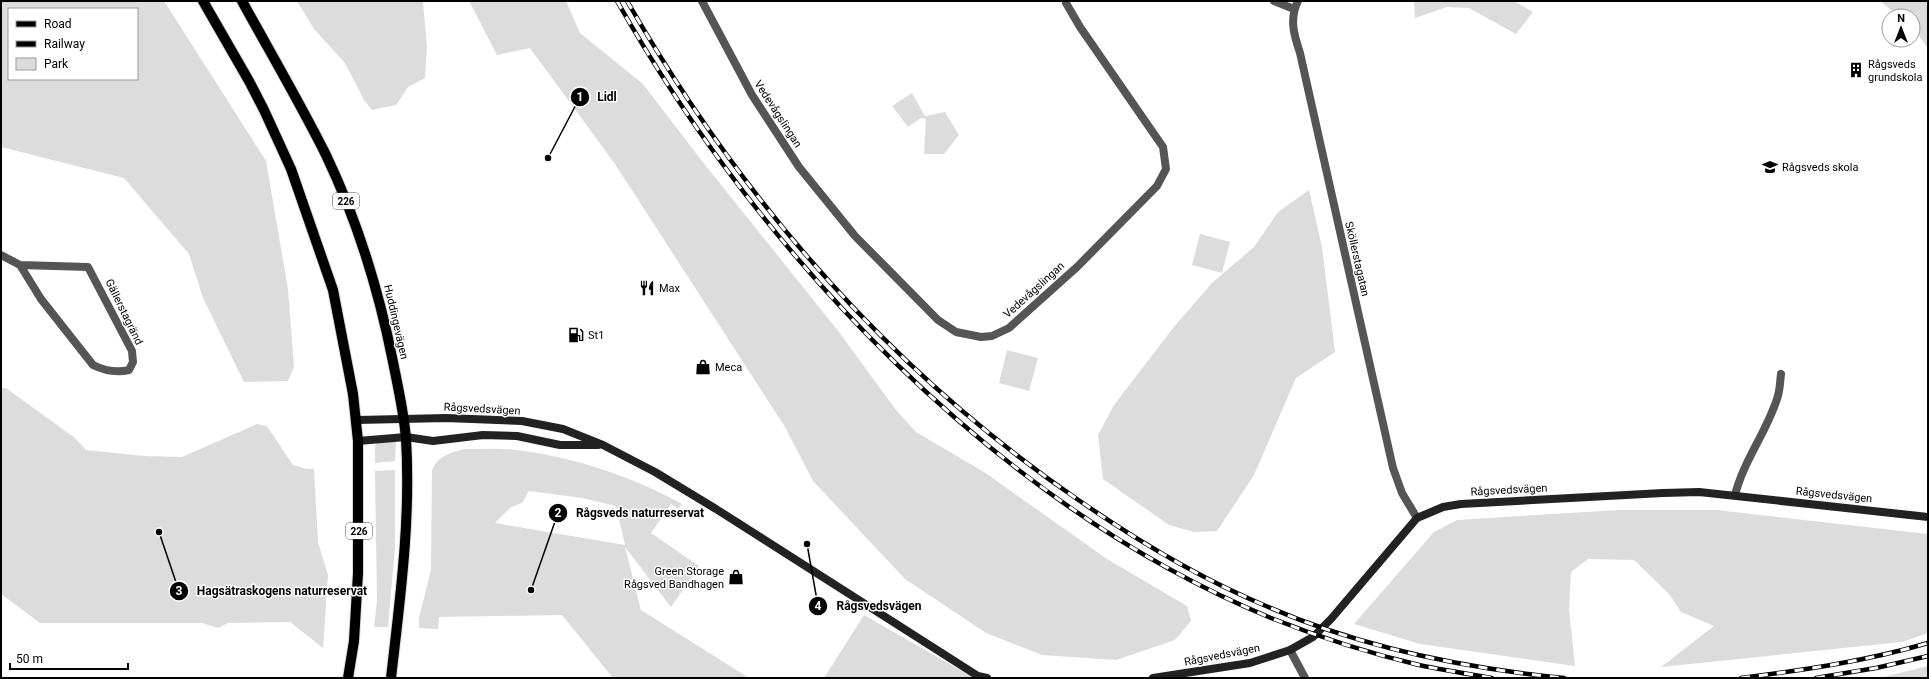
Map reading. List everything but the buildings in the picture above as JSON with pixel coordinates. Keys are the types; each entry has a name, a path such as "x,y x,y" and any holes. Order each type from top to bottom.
{"main road":[{"path":"194,1 233,52"},
{"name":"226","path":"203,1 233,52 264,110 291,169 333,290 354,394 358,441 358,573 354,641 348,678"},
{"name":"Huddingevägen","path":"242,1 326,155 346,202 376,290 390,344 406,437 407,478 406,544 391,678"}],"street":[{"name":"Vedevågslingan","path":"702,1 752,95 800,167 855,236 938,320 956,332 981,337 992,336 1008,328 1077,267 1157,186 1166,169 1164,147 1080,27 1067,2"},
{"path":"1274,1 1294,9"},
{"name":"Sköllerstagatan","path":"1298,1 1294,9 1292,20 1294,36 1308,91 1393,468 1402,492 1417,518"},
{"name":"Gällerstagränd","path":"1,255 20,265 88,267 132,351 133,362 129,370 119,372 102,370 93,365 41,299 20,265"},
{"path":"1734,495 1740,475 1764,431 1778,398 1781,374"},
{"name":"Rågsvedsvägen","path":"357,420 446,418 522,421 563,429 603,445 655,472 716,509 978,676 987,678"},
{"name":"Rågsvedsvägen","path":"358,441 406,437 433,441 484,435 517,436 560,445 603,445"},
{"name":"Rågsvedsvägen","path":"1153,678 1250,663 1290,650 1313,637 1331,619 1417,518 1443,507 1461,504 1663,492 1700,492 1928,516"},
{"path":"1290,650 1305,678"}],"green space":[{"path":"1,1 164,1 266,161 288,289 294,367 288,381 244,382 203,298 189,254 124,178 1,147"},
{"path":"297,1 423,1 427,48 425,78 408,87 396,105 372,110 364,100 345,63 314,29"},
{"path":"469,1 566,1 580,33 643,84 702,161 839,332 896,410 916,432 984,472 1107,559 1187,606 1191,621 1175,640 1116,660 1042,655 986,633 905,579 813,481 785,427 615,164 530,48 497,55"},
{"path":"1414,1 1514,1 1533,12 1516,34 1469,8 1447,7 1415,18"},
{"path":"1880,1 1928,1 1928,48 1921,39 1921,8 1888,8"},
{"path":"912,93 925,116 945,112 959,135 944,154 924,154 926,119 921,118 908,127 892,106"},
{"path":"1309,190 1322,247 1335,352 1296,378 1254,475 1217,531 1194,532 1169,525 1103,479 1098,435 1114,405 1173,328 1212,283 1254,247 1278,212"},
{"path":"1200,234 1230,242 1222,273 1192,265"},
{"path":"1007,350 1038,358 1029,391 999,383"},
{"path":"1,388 6,388 75,438 86,450 144,456 182,457 257,424 267,426 293,465 307,469 314,469 318,542 328,575 323,648 290,622 228,623 218,628 202,623 40,623 1,594"},
{"path":"393,441 396,443 395,461 375,463 375,446 377,442"},
{"path":"464,449 510,449 558,457 602,469 644,485 682,504 678,509 671,504 651,533 699,566 671,607 625,547 641,610 749,678 613,678 562,615 439,617 438,629 419,628 419,618 431,570 432,471 437,462 445,456","holes":["529,491 582,498 616,506 625,545 495,523 511,507 522,503"]},
{"path":"395,470 395,547 388,627 374,627 377,601 375,471"},
{"path":"1619,510 1717,510 1928,534 1928,633 1902,642 1661,667 1714,626 1681,612 1669,594 1634,560 1588,559 1571,572 1569,609 1575,666 1420,644 1354,624 1434,532 1457,520"},
{"path":"864,615 974,678 824,678"},
{"path":"1928,666 1928,678 1879,678"}],"railway":[{"path":"617,1 675,96 741,189 815,278 895,362 981,440 1073,509 1170,569 1271,618 1307,632 1362,650 1419,665 1492,678"},
{"path":"627,1 671,74 719,144 770,211 824,276 882,337 943,394 1008,448 1077,499 1122,529 1192,571 1241,595 1302,620 1338,633 1412,654 1450,662 1526,674 1564,678"},
{"path":"1741,678 1859,660 1928,643"},
{"path":"1816,678 1876,668 1928,656"}],"place":[{"name":"Rågsveds grundskola","path":"1856,70"},
{"name":"Lidl","path":"548,158"},
{"name":"Rågsveds skola","path":"1770,167"},
{"name":"Max","path":"647,288"},
{"name":"St1","path":"576,335"},
{"name":"Meca","path":"703,367"},
{"name":"Hagsätraskogens naturreservat","path":"159,532"},
{"name":"Rågsvedsvägen","path":"807,544"},
{"name":"Green Storage Rågsved Bandhagen","path":"736,577"},
{"name":"Rågsveds naturreservat","path":"531,590"}]}
